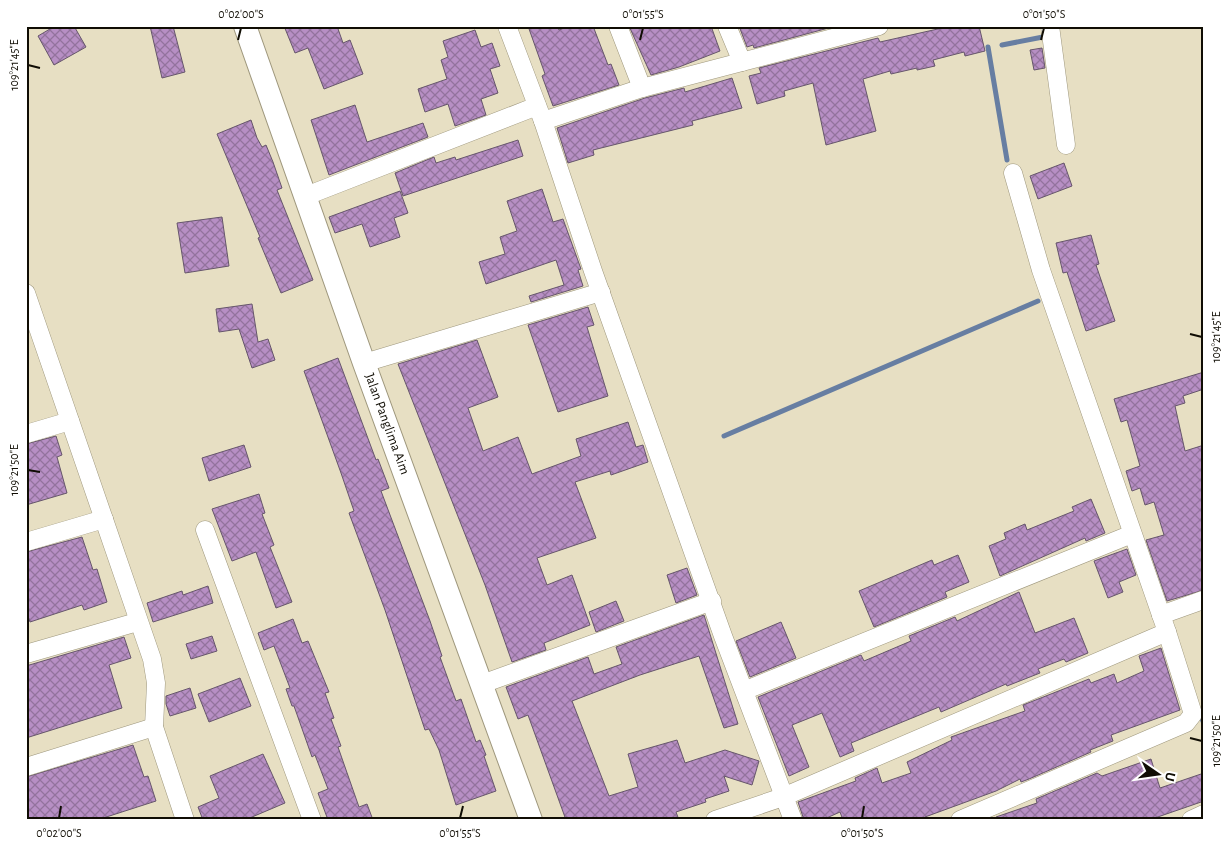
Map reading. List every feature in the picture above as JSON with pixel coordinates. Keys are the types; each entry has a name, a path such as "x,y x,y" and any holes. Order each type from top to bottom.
{"street":[{"name":"Jalan Panglima Aim","path":"246,26 364,363 531,820"},
{"path":"507,26 540,114 601,292 712,602 793,820"},
{"path":"618,26 642,88"},
{"path":"727,26 742,62"},
{"path":"306,196 540,114 879,26"},
{"path":"1051,32 1066,145"},
{"path":"960,820 1190,720 1193,714 1161,614 1041,270 1013,173"},
{"path":"364,363 601,292"},
{"path":"26,293 30,318 70,421 137,622 152,659 156,682 154,728 185,820"},
{"path":"26,434 70,421"},
{"path":"26,542 104,520"},
{"path":"205,530 312,820"},
{"path":"746,690 1132,534"},
{"path":"1161,614 1203,600"},
{"path":"482,684 712,602"},
{"path":"26,654 137,622"},
{"path":"714,820 783,797 1167,632"},
{"path":"26,767 154,728"},
{"path":"1191,820 1204,814"}],"building":[{"path":"55,26 74,26 86,47 54,65 38,36"},
{"path":"150,26 173,26 185,72 162,78"},
{"path":"284,26 337,26 343,43 350,40 363,74 324,89 308,48 295,53"},
{"path":"528,26 557,26 559,30 569,26 593,26 608,65 611,64 619,85 553,106 542,76 545,74"},
{"path":"629,26 711,26 720,51 679,67 651,75"},
{"path":"739,26 836,26 754,48 753,45 747,47"},
{"path":"951,26 979,26 985,51 965,56 964,52 933,60 935,66 891,74 890,71 863,79 876,131 826,145 813,83 784,91 785,96 757,104 749,76 761,73 759,68 878,38 880,42"},
{"path":"475,30 481,47 492,43 500,66 490,69 498,93 481,99 486,115 455,126 448,104 425,112 418,89 447,79 441,60 448,57 443,41"},
{"path":"1042,48 1045,68 1034,70 1030,50"},
{"path":"732,78 742,108 692,121 693,125 593,150 594,155 568,163 557,128 645,98 684,88 685,92"},
{"path":"355,105 367,142 423,123 428,137 329,175 311,120"},
{"path":"251,120 257,138 262,147 266,145 273,162 282,188 277,190 313,280 281,293 217,134"},
{"path":"518,140 523,156 403,196 395,173 434,157 436,163 455,157 456,160"},
{"path":"1064,163 1072,186 1038,199 1030,176"},
{"path":"542,189 553,222 563,219 581,269 578,270 583,286 531,302 529,296 564,285 556,260 486,284 479,262 505,254 500,237 517,231 507,201"},
{"path":"400,191 408,213 394,218 400,237 370,247 362,224 335,233 329,217"},
{"path":"222,217 229,266 185,273 177,223"},
{"path":"1091,235 1099,264 1096,265 1115,321 1086,331 1067,272 1063,273 1056,243"},
{"path":"252,304 258,342 268,339 275,360 252,368 239,329 219,332 216,309"},
{"path":"588,307 594,325 587,327 608,396 558,412 528,325"},
{"path":"477,340 498,397 468,408 483,451 518,437 532,474 581,456 576,439 628,422 636,447 643,445 648,462 611,475 610,471 575,482 596,538 537,558 547,585 572,575 590,625 544,643 546,650 512,662 485,585 398,364"},
{"path":"338,358 376,460 378,459 389,488 381,491 430,621 442,656 440,657 456,701 461,699 476,742 480,740 496,791 456,805 439,750 429,729 425,730 385,610 349,513 354,511 304,371"},
{"path":"1204,372 1204,389 1183,396 1185,403 1175,406 1185,451 1204,445 1204,590 1167,601 1146,540 1164,535 1154,502 1145,505 1140,488 1132,491 1126,471 1140,466 1127,420 1121,422 1114,399"},
{"path":"56,436 62,455 57,457 67,493 26,505 26,444"},
{"path":"244,445 251,467 209,481 202,458"},
{"path":"259,494 265,513 262,514 274,545 270,547 292,602 276,608 256,552 232,561 212,509"},
{"path":"1091,499 1105,533 1086,541 1085,538 1000,576 989,546 1006,539 1004,533 1025,524 1027,530 1074,511 1072,507"},
{"path":"82,537 93,570 97,569 107,602 84,610 82,605 30,622 26,611 26,552"},
{"path":"1127,549 1136,575 1119,582 1123,592 1108,598 1094,561"},
{"path":"958,555 969,582 945,592 947,597 874,627 859,591 932,560 934,565"},
{"path":"687,568 697,595 676,603 667,575"},
{"path":"208,586 213,603 153,622 147,603 182,591 183,595"},
{"path":"1019,592 1035,633 1074,618 1088,653 1066,662 1064,659 1038,669 1040,673 1007,686 1006,684 941,712 939,707 851,743 854,751 840,757 822,713 792,725 809,767 789,776 758,697 861,655 864,661 911,641 909,636 955,617 957,621"},
{"path":"616,601 624,621 596,632 589,612"},
{"path":"704,615 738,724 724,728 699,656 640,675 572,701 609,796 638,787 628,754 677,740 685,763 725,750 759,761 752,785 724,776 729,791 705,799 706,802 676,812 679,820 566,820 528,715 518,719 506,687 588,657 594,674 622,664 616,647"},
{"path":"293,619 302,643 308,641 329,692 325,693 334,718 331,719 341,746 338,747 359,807 367,804 373,820 328,820 318,793 328,789 315,755 312,757 294,706 292,706 286,689 290,688 274,646 264,650 258,633"},
{"path":"781,622 796,658 750,677 736,641"},
{"path":"212,636 217,651 191,659 186,644"},
{"path":"124,637 131,658 109,665 122,708 26,738 26,666"},
{"path":"1161,648 1180,710 1111,735 1113,741 1090,750 1091,752 1029,779 1021,782 1020,779 996,791 925,817 926,820 843,820 840,812 822,820 804,820 798,802 856,781 855,778 877,768 882,783 911,773 907,762 952,740 951,737 1025,711 1023,705 1089,679 1091,683 1114,674 1117,683 1144,671 1139,656"},
{"path":"240,678 251,706 209,722 198,694"},
{"path":"190,688 196,708 170,716 166,704 166,696"},
{"path":"133,745 144,777 148,776 156,801 97,820 26,820 26,777"},
{"path":"263,754 285,803 245,820 203,820 198,807 219,798 210,776"},
{"path":"1151,759 1160,788 1204,773 1204,801 1149,820 996,820 996,817 1037,803 1036,799 1097,773 1102,776"}],"waterway":[{"path":"1002,45 1048,36"},
{"path":"988,47 1007,160"},
{"path":"724,436 1038,301"},
{"path":"1199,710 1204,724"}]}
